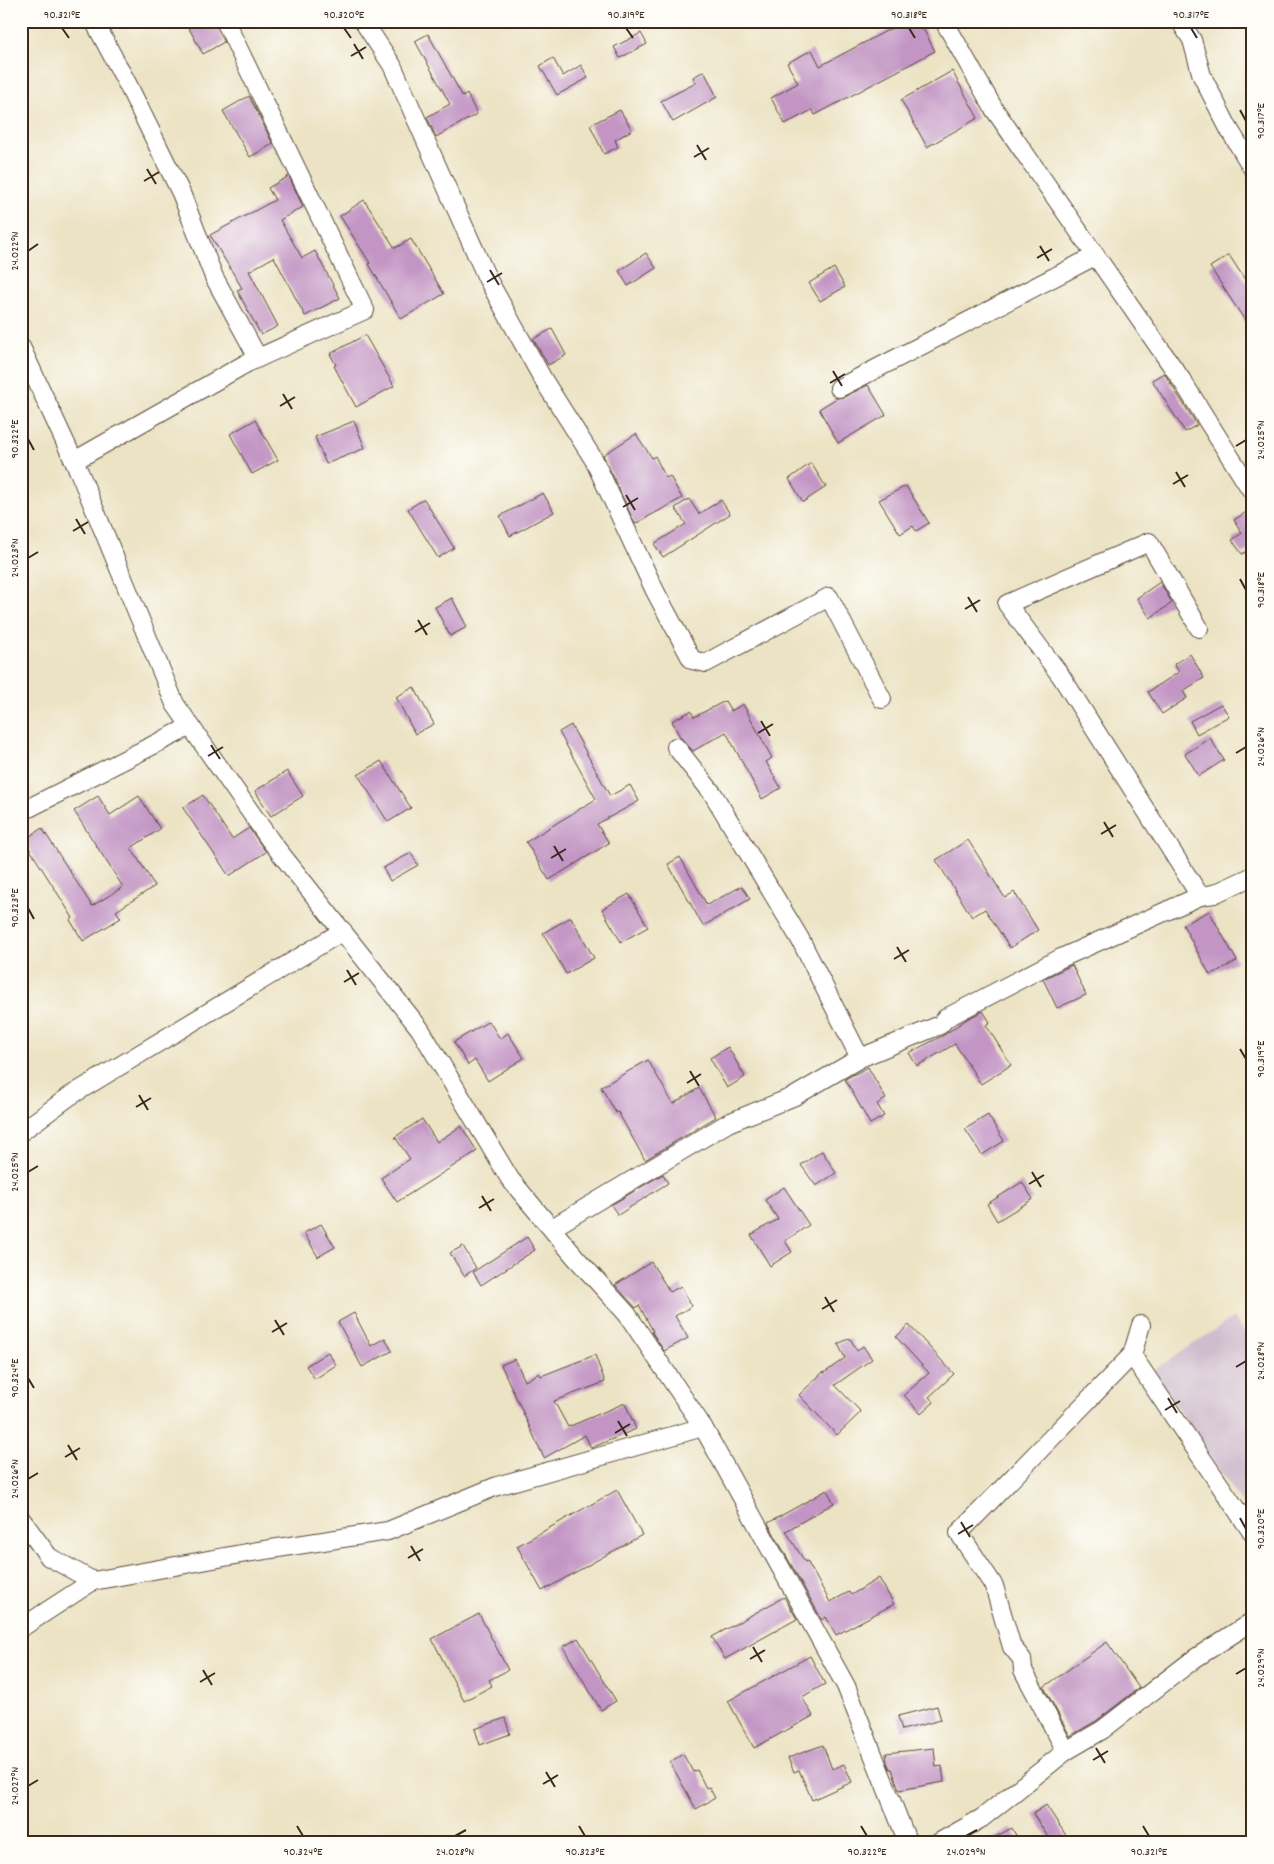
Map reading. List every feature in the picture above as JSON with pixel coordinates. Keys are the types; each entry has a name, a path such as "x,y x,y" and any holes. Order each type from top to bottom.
{"street":[{"path":"94,21 181,193 214,278 258,358"},
{"path":"74,461 258,358 365,310 226,21"},
{"path":"363,21 392,65 487,278 544,381 594,460 655,592 692,660 706,663 829,597 882,699"},
{"path":"944,21 994,110 1180,379 1253,493"},
{"path":"1180,21 1192,40 1202,76 1229,129 1253,168"},
{"path":"839,388 1096,256"},
{"path":"21,347 74,461 175,704 270,840 420,1029 510,1179 627,1314 703,1427 846,1686 908,1843"},
{"path":"1198,628 1149,542 1008,604 1061,676 1200,896"},
{"path":"21,812 190,726"},
{"path":"676,747 713,794 800,939 860,1058"},
{"path":"552,1228 728,1123 795,1096 860,1058 940,1025 946,1018 1059,959 1200,896 1214,894 1253,876"},
{"path":"21,1132 70,1096 342,931"},
{"path":"1066,1751 1023,1670 1022,1659 1012,1647 994,1586 959,1533 1132,1355 1142,1325"},
{"path":"1132,1355 1253,1534"},
{"path":"21,1628 93,1581 252,1552 388,1531 497,1486 703,1427"},
{"path":"21,1519 49,1557 93,1581"},
{"path":"938,1843 982,1818 1066,1751 1102,1730 1194,1659 1253,1621"}],"shaded area":[{"path":"1234,1317 1253,1345 1253,1520 1153,1371"}],"building":[{"path":"185,21 215,21 224,42 203,54"},
{"path":"905,21 919,21 935,51 815,115 812,110 785,124 771,98 798,83 787,63 812,50 820,66"},
{"path":"641,33 647,44 620,58 614,47"},
{"path":"428,34 463,97 467,94 477,114 436,137 427,117 450,104 415,41"},
{"path":"553,58 563,76 581,65 588,78 557,95 540,66"},
{"path":"704,71 717,97 673,122 661,101 696,83 693,77"},
{"path":"952,71 978,118 927,147 901,100"},
{"path":"249,96 273,144 250,157 223,111"},
{"path":"620,110 632,130 615,140 618,147 604,154 590,125"},
{"path":"289,176 303,207 280,220 302,258 315,251 340,298 305,316 274,257 249,271 278,326 261,335 237,290 242,288 210,235 275,200 268,188"},
{"path":"364,200 395,248 411,239 444,294 401,319 370,263 340,216"},
{"path":"646,253 656,268 628,286 619,271"},
{"path":"1229,255 1253,292 1253,333 1210,267"},
{"path":"834,268 845,287 820,301 809,283"},
{"path":"552,329 566,355 548,365 533,339"},
{"path":"365,335 394,386 356,407 334,366 336,365 330,354"},
{"path":"1164,373 1197,425 1185,432 1152,380"},
{"path":"868,385 886,415 838,443 819,409 837,398 844,397"},
{"path":"255,420 278,460 252,474 230,434"},
{"path":"354,421 365,448 326,464 315,437"},
{"path":"636,434 652,458 655,456 666,478 670,476 682,498 635,524 603,455"},
{"path":"811,463 826,487 803,502 789,479"},
{"path":"906,486 929,523 916,531 913,526 900,534 879,500"},
{"path":"543,493 554,512 510,536 500,516"},
{"path":"424,499 454,548 438,558 408,509"},
{"path":"689,499 699,514 721,500 730,514 663,557 654,544 686,524 675,508"},
{"path":"1248,511 1253,518 1253,548 1242,554 1232,540 1242,533 1234,520"},
{"path":"1160,582 1172,603 1150,618 1137,598"},
{"path":"452,598 467,627 450,636 435,607"},
{"path":"1190,654 1204,678 1183,691 1187,698 1162,714 1148,692 1179,672 1174,664"},
{"path":"414,687 434,724 415,734 396,697"},
{"path":"725,701 731,711 743,704 772,758 766,762 781,788 762,799 726,732 693,751 680,737 672,721 691,711 694,717"},
{"path":"1221,704 1229,716 1197,734 1190,721"},
{"path":"571,725 610,796 630,785 639,801 597,824 609,843 549,880 526,842 596,799 559,732"},
{"path":"1210,738 1224,760 1199,776 1185,754"},
{"path":"381,761 411,808 388,822 358,775"},
{"path":"287,771 303,796 271,816 255,791"},
{"path":"203,795 232,839 249,828 266,852 229,876 183,808"},
{"path":"98,796 110,815 139,796 160,829 131,848 155,886 116,911 121,918 83,941 70,920 73,918 24,840 42,828 92,906 123,887 74,811"},
{"path":"968,840 1005,898 1014,892 1038,930 1010,948 985,909 972,917 936,860"},
{"path":"411,853 418,865 390,881 383,868"},
{"path":"680,857 707,905 742,886 750,899 703,926 668,864"},
{"path":"629,894 648,927 621,942 602,909"},
{"path":"1209,911 1237,961 1210,975 1183,925"},
{"path":"571,917 594,958 566,974 543,933"},
{"path":"1072,965 1086,995 1057,1008 1043,979"},
{"path":"983,1011 990,1022 986,1025 1011,1065 981,1084 955,1044 917,1066 909,1053 944,1035 967,1019"},
{"path":"489,1021 500,1039 508,1033 524,1058 488,1081 475,1060 468,1065 454,1042"},
{"path":"728,1047 745,1077 727,1088 710,1058"},
{"path":"648,1060 673,1104 699,1088 716,1117 645,1160 618,1112 616,1113 601,1087"},
{"path":"868,1067 886,1099 877,1104 884,1116 870,1124 845,1079"},
{"path":"988,1115 1004,1141 982,1155 965,1129"},
{"path":"422,1119 437,1142 461,1126 477,1151 397,1202 381,1178 410,1159 395,1137"},
{"path":"822,1151 836,1173 816,1186 801,1165"},
{"path":"663,1174 668,1183 618,1215 611,1205"},
{"path":"1022,1182 1033,1199 997,1221 987,1204"},
{"path":"784,1187 809,1225 785,1241 792,1252 770,1266 751,1235 778,1219 765,1200"},
{"path":"321,1224 335,1247 318,1257 304,1233"},
{"path":"527,1237 535,1250 481,1285 473,1272"},
{"path":"463,1246 476,1268 464,1276 450,1253"},
{"path":"651,1262 670,1292 681,1286 692,1306 675,1316 688,1338 664,1351 639,1305 636,1308 615,1285"},
{"path":"354,1313 371,1346 385,1338 392,1351 362,1367 338,1322"},
{"path":"909,1325 954,1374 929,1397 934,1402 921,1414 904,1395 929,1373 896,1337"},
{"path":"850,1338 857,1351 863,1346 872,1359 835,1385 861,1412 837,1435 799,1395 823,1372 845,1358 838,1344"},
{"path":"328,1352 336,1365 315,1379 306,1366"},
{"path":"595,1355 605,1382 554,1401 568,1427 625,1403 636,1429 591,1448 585,1435 544,1458 501,1365 515,1359 525,1381 539,1373 541,1376"},
{"path":"617,1490 642,1535 542,1591 517,1546"},
{"path":"827,1490 834,1503 786,1531 805,1562 807,1561 830,1602 849,1592 851,1595 879,1578 894,1604 836,1635 826,1617 822,1620 768,1523"},
{"path":"784,1597 797,1619 725,1659 712,1637"},
{"path":"479,1614 508,1670 489,1680 492,1686 464,1701 432,1639"},
{"path":"578,1638 616,1701 601,1710 563,1647"},
{"path":"1107,1642 1139,1688 1096,1721 1070,1736 1044,1687"},
{"path":"810,1656 825,1684 802,1697 813,1716 754,1748 728,1701"},
{"path":"937,1706 941,1720 902,1730 898,1716"},
{"path":"505,1718 510,1734 480,1745 475,1729"},
{"path":"823,1745 832,1769 844,1764 852,1782 812,1800 799,1770 794,1772 788,1758"},
{"path":"934,1748 936,1767 942,1766 944,1782 899,1790 892,1769 890,1769 887,1762 886,1753"},
{"path":"683,1754 693,1772 697,1770 706,1788 709,1787 715,1798 696,1809 670,1762"},
{"path":"1046,1805 1071,1843 1052,1843 1033,1814"},
{"path":"1012,1828 1020,1843 984,1843"}]}
